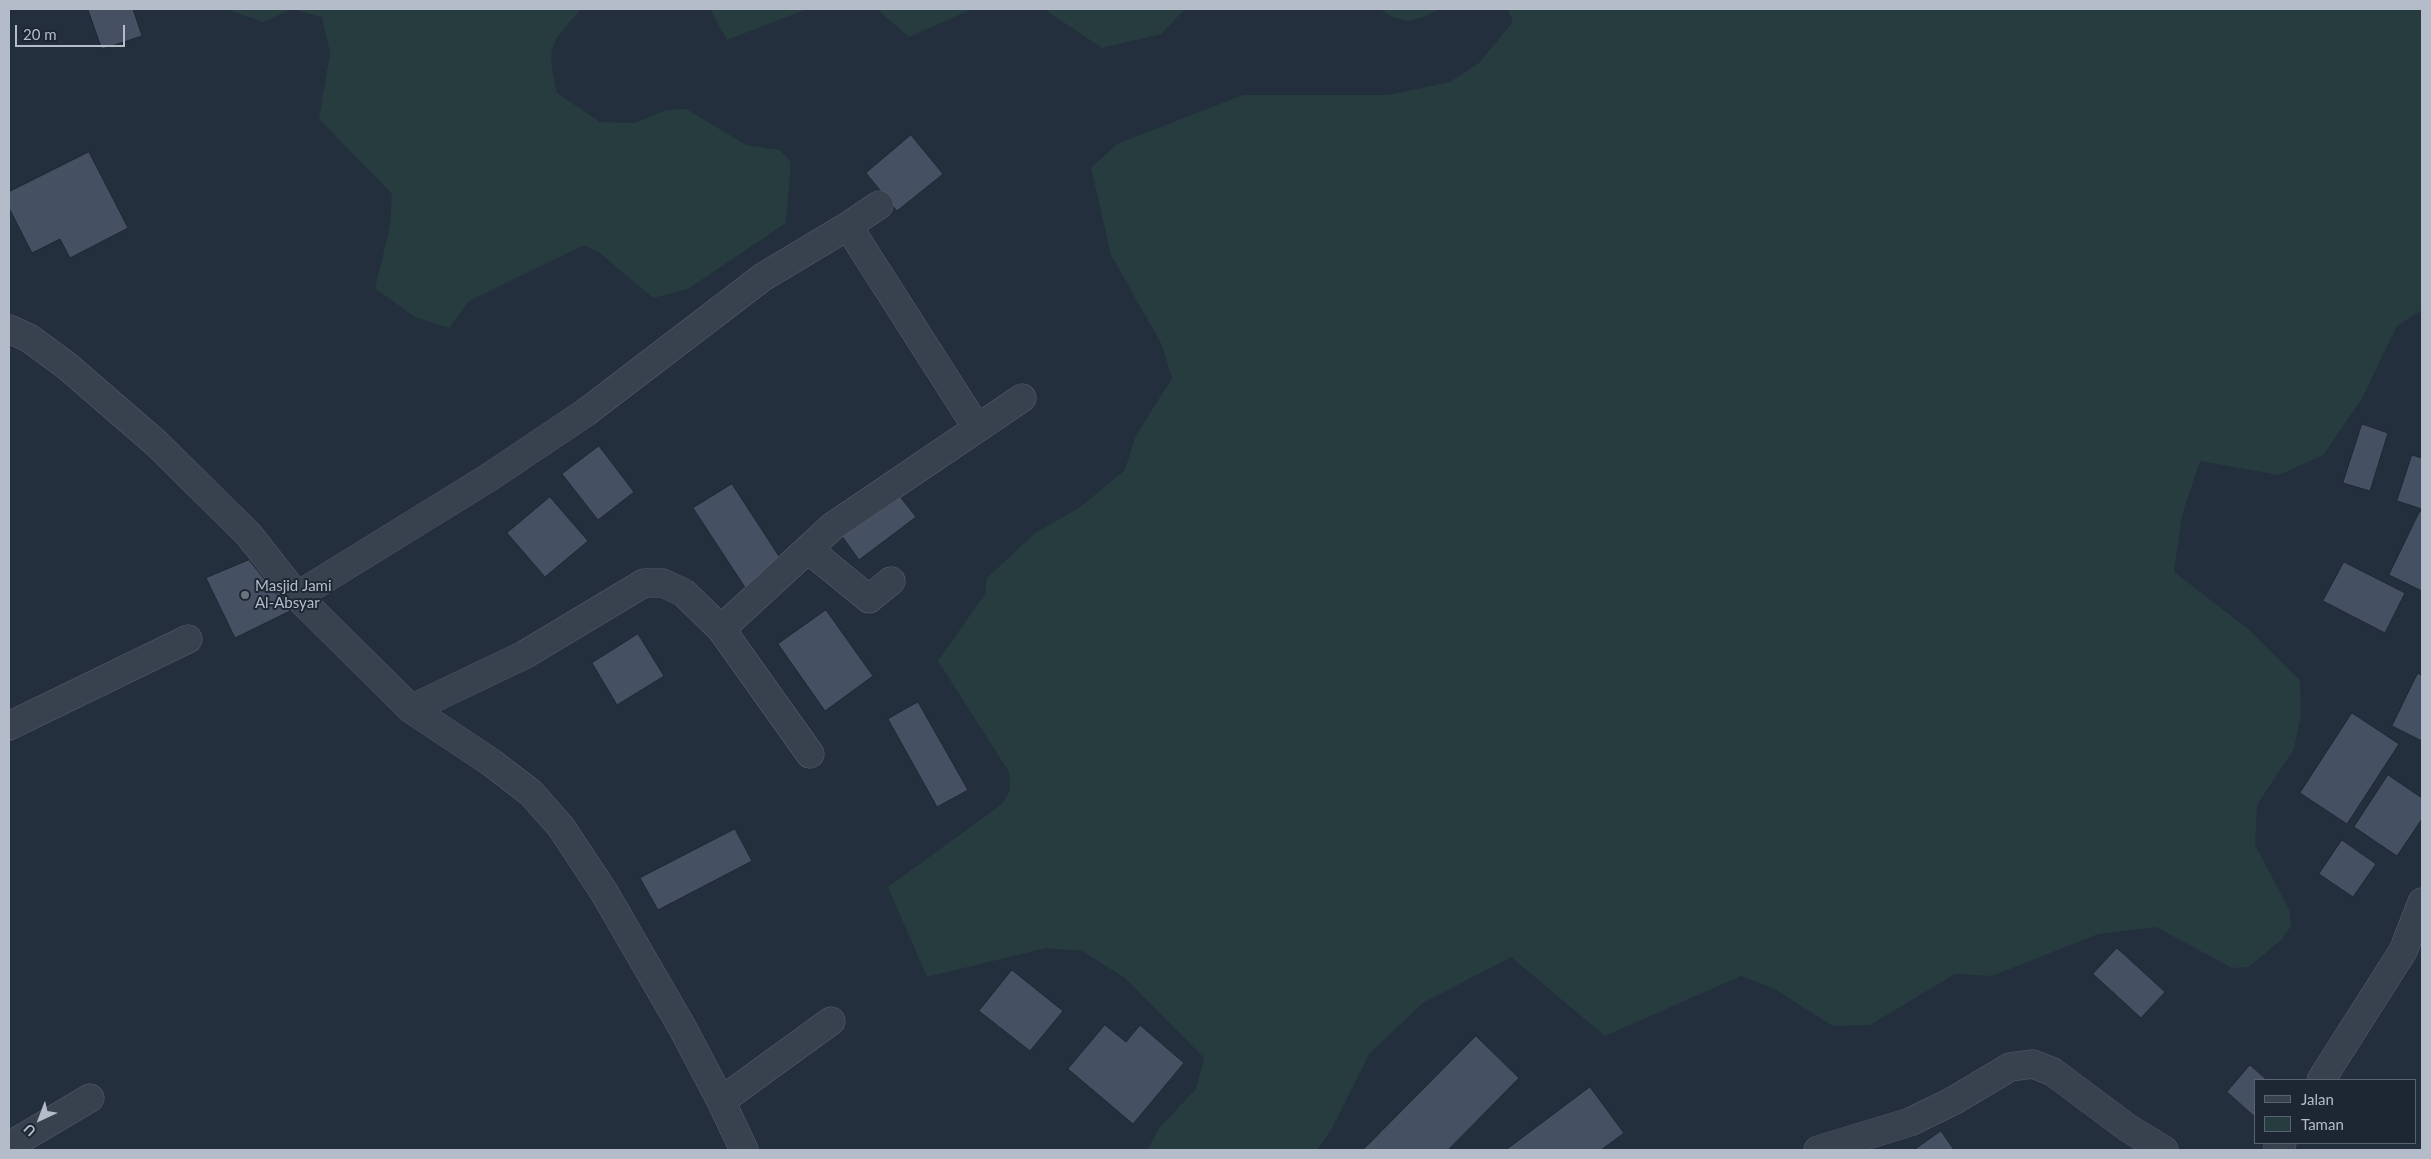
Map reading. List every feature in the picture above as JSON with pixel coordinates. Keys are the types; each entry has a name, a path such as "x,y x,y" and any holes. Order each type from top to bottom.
{"street":[{"path":"297,596 488,478 569,424 763,277 848,226 879,204"},
{"path":"848,226 977,428"},
{"path":"9,329 29,338 67,366 156,443 249,535 297,596 411,709 492,763 530,793 561,828 604,892 682,1027 721,1101 744,1150"},
{"path":"721,629 833,526 1022,398"},
{"path":"809,550 870,599 891,581"},
{"path":"411,709 524,655 644,583 663,583 684,593 721,629 810,754"},
{"path":"9,726 188,639"},
{"path":"2322,1079 2403,951 2422,902"},
{"path":"721,1101 831,1021"},
{"path":"1818,1150 1910,1122 1953,1101 2010,1067 2032,1064 2054,1072 2128,1128 2164,1150"},
{"path":"9,1146 90,1098"}],"green space":[{"path":"226,9 292,9 263,22"},
{"path":"292,9 581,9 563,30 553,46 552,64 557,93 600,122 635,123 666,110 686,109 746,145 780,150 791,162 786,223 688,289 653,298 600,253 584,245 469,301 449,328 415,317 375,288 390,227 392,194 319,119 330,53 322,17"},
{"path":"710,9 807,9 727,40"},
{"path":"877,9 972,9 909,37"},
{"path":"1044,9 1185,9 1161,34 1102,48"},
{"path":"1379,9 1439,9 1409,21 1396,18"},
{"path":"1508,9 2422,9 2422,310 2397,326 2361,400 2323,455 2279,475 2200,461 2182,515 2174,572 2247,628 2300,680 2301,715 2294,749 2257,805 2255,845 2289,909 2291,926 2282,939 2249,967 2232,968 2156,927 2098,934 1992,976 1955,974 1870,1025 1833,1026 1773,988 1741,976 1605,1036 1511,957 1423,1003 1370,1053 1331,1130 1317,1150 1147,1150 1160,1127 1196,1089 1204,1058 1125,978 1082,951 1046,948 927,977 888,887 1002,804 1010,790 1009,772 938,661 985,594 987,578 1035,533 1079,508 1125,470 1135,437 1172,378 1162,345 1111,255 1091,168 1117,144 1243,95 1388,95 1450,82 1479,63 1513,22"}],"building":[{"path":"88,9 133,9 142,36 102,49"},
{"path":"911,135 943,174 897,211 866,173"},
{"path":"89,152 128,228 70,258 60,239 32,253 9,208 9,192"},
{"path":"2362,424 2388,433 2370,491 2343,483"},
{"path":"599,446 634,492 598,520 562,474"},
{"path":"2412,455 2422,458 2422,509 2397,501"},
{"path":"732,484 786,567 748,592 693,508"},
{"path":"894,489 916,517 859,560 839,532"},
{"path":"550,497 588,541 545,577 507,533"},
{"path":"2420,511 2422,513 2422,591 2389,575"},
{"name":"Masjid Jami Al-Absyar","path":"249,560 290,611 235,638 206,578"},
{"path":"2344,562 2405,593 2385,633 2323,601"},
{"path":"826,610 873,676 825,711 778,644"},
{"path":"638,634 664,676 617,705 592,663"},
{"path":"2418,673 2422,676 2422,741 2392,726"},
{"path":"918,702 968,790 937,807 888,719"},
{"path":"2352,713 2399,744 2347,824 2300,793"},
{"path":"2388,775 2422,798 2422,819 2397,856 2354,827"},
{"path":"735,829 752,861 658,910 640,878"},
{"path":"2342,840 2376,864 2353,897 2319,874"},
{"path":"2117,948 2165,992 2141,1018 2093,974"},
{"path":"1012,970 1063,1011 1030,1051 979,1011"},
{"path":"1105,1025 1126,1042 1140,1025 1184,1063 1133,1124 1068,1069"},
{"path":"1476,1036 1519,1078 1448,1150 1363,1150"},
{"path":"2250,1065 2266,1079 2254,1079 2254,1116 2227,1092"},
{"path":"1590,1087 1624,1133 1601,1150 1506,1150"},
{"path":"1941,1131 1954,1150 1914,1150"}],"place":[{"name":"Masjid Jami Al-Absyar","path":"245,595"}]}
